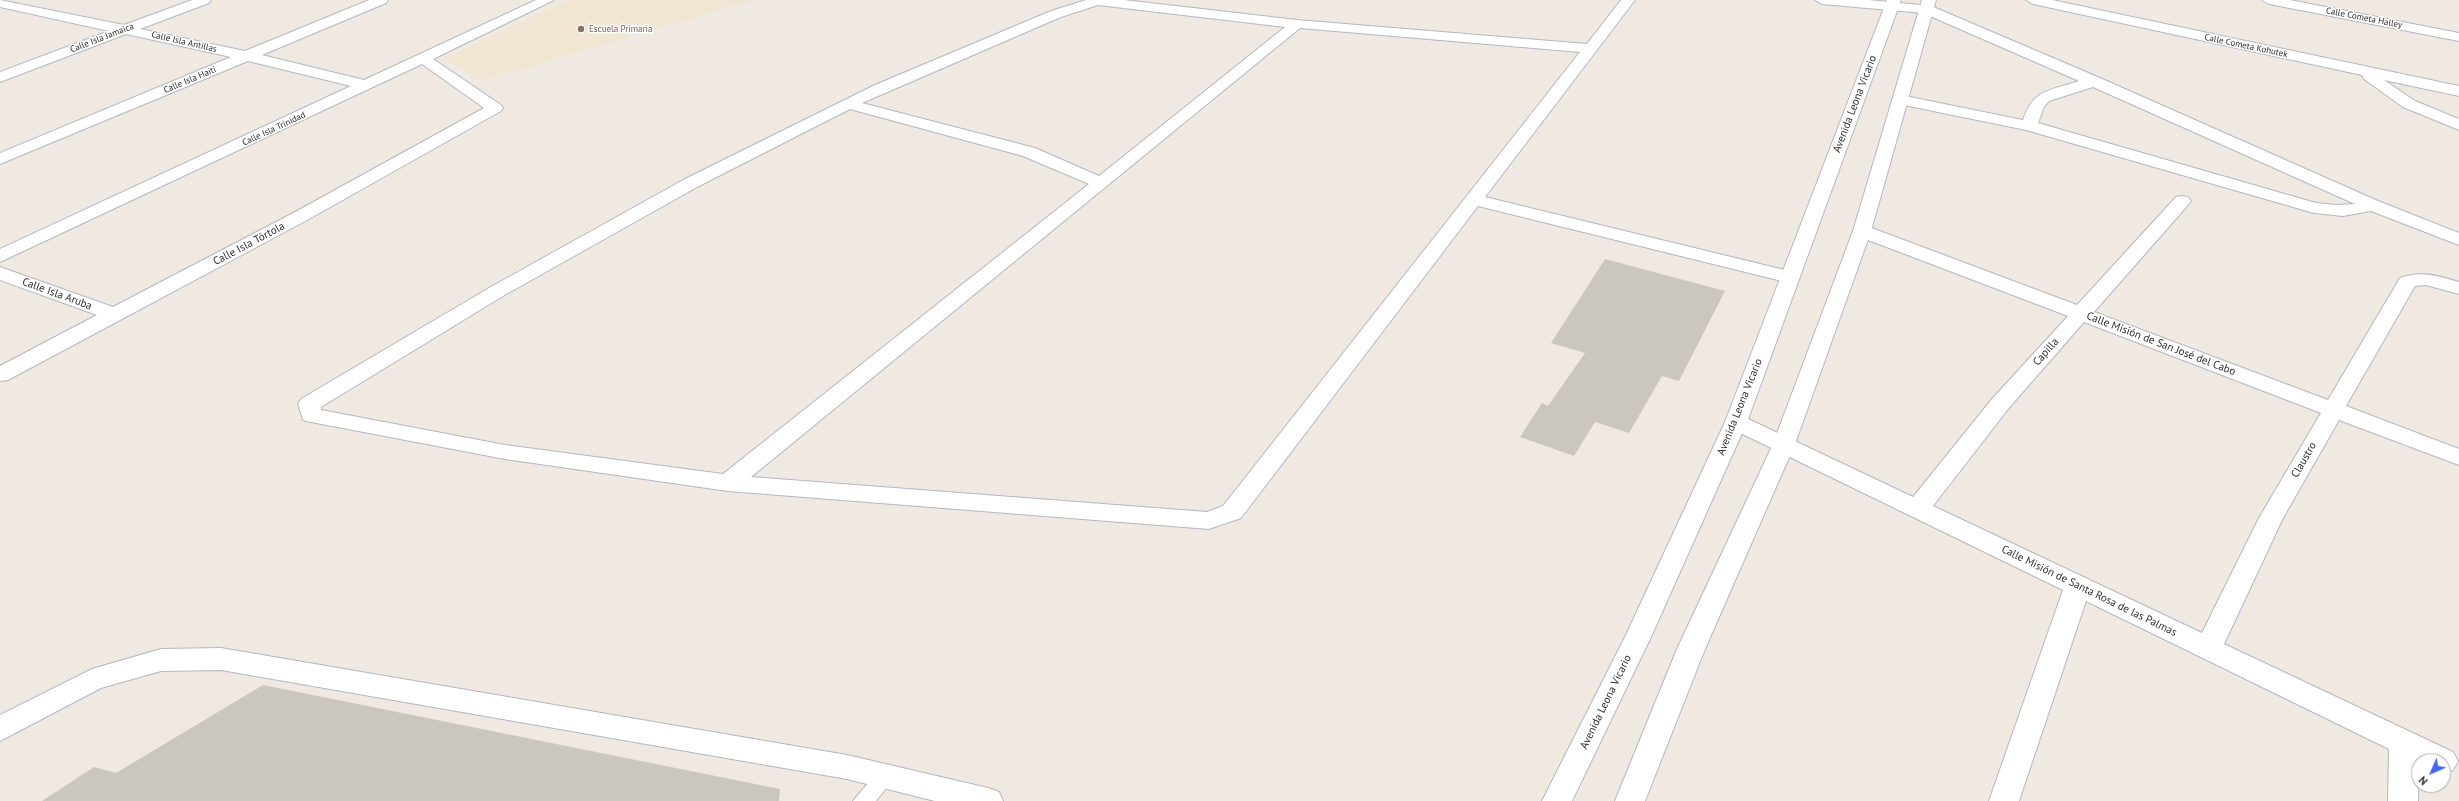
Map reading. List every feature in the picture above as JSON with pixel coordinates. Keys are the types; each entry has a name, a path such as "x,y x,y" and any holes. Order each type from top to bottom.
{"street":[{"path":"0,14 40,0"},
{"name":"Calle Isla Jamaica","path":"0,77 204,0"},
{"name":"Calle Isla Haití","path":"0,159 381,0"},
{"name":"Calle Isla Trinidad","path":"0,256 424,59 547,0"},
{"path":"1591,49 1297,24 1097,0 1056,14 949,58 848,104 663,199 496,292 309,404 311,415 505,452 728,483 1210,521 1232,512 1591,49 1628,0"},
{"path":"1822,0 1893,2 1928,5 2372,205 2459,239"},
{"name":"Calle Cometa Kohutek","path":"2033,0 2459,91"},
{"name":"Calle Cometa Halley","path":"2269,0 2459,37"},
{"name":"Avenida Leona Vicario","path":"1557,801 1638,638 1736,422 1893,2"},
{"name":"Calle Isla Antillas","path":"0,3 127,29 368,85"},
{"path":"1630,801 1691,649 1784,444 1862,230 1928,5"},
{"path":"728,483 928,324 1297,24"},
{"name":"Calle Isla Tórtola","path":"0,375 303,215 496,108 424,59"},
{"path":"2361,71 2409,104 2459,125"},
{"path":"2029,126 2036,106 2043,98 2095,81"},
{"path":"1900,100 2029,126 2314,208 2341,212 2352,211 2372,205"},
{"path":"848,104 1029,152 1100,183"},
{"path":"1474,200 1790,277"},
{"name":"Capilla","path":"1918,508 2000,404 2182,201"},
{"name":"Calle Misión de San José del Cabo","path":"1862,230 2459,457"},
{"name":"Calle Isla Aruba","path":"0,273 115,315"},
{"name":"Claustro","path":"2208,648 2271,518 2407,282 2413,279 2459,288"},
{"name":"Calle Misión de Santa Rosa de las Palmas","path":"1736,422 2427,753"},
{"path":"2004,801 2078,585"},
{"path":"0,729 92,680 161,660 221,659 847,767 988,801"},
{"path":"2403,801 2404,742"}],"lane":[{"path":"863,801 886,776"}],"shaded area":[{"name":"Escuela Primaria","path":"569,0 753,0 480,81 446,58"}],"building":[{"path":"1605,259 1725,291 1679,381 1662,376 1629,433 1595,422 1574,456 1520,437 1542,403 1548,406 1585,353 1551,343"},
{"path":"263,685 780,789 779,801 42,801 94,767 116,773"}],"place":[{"name":"Escuela Primaria","path":"581,29"}]}
